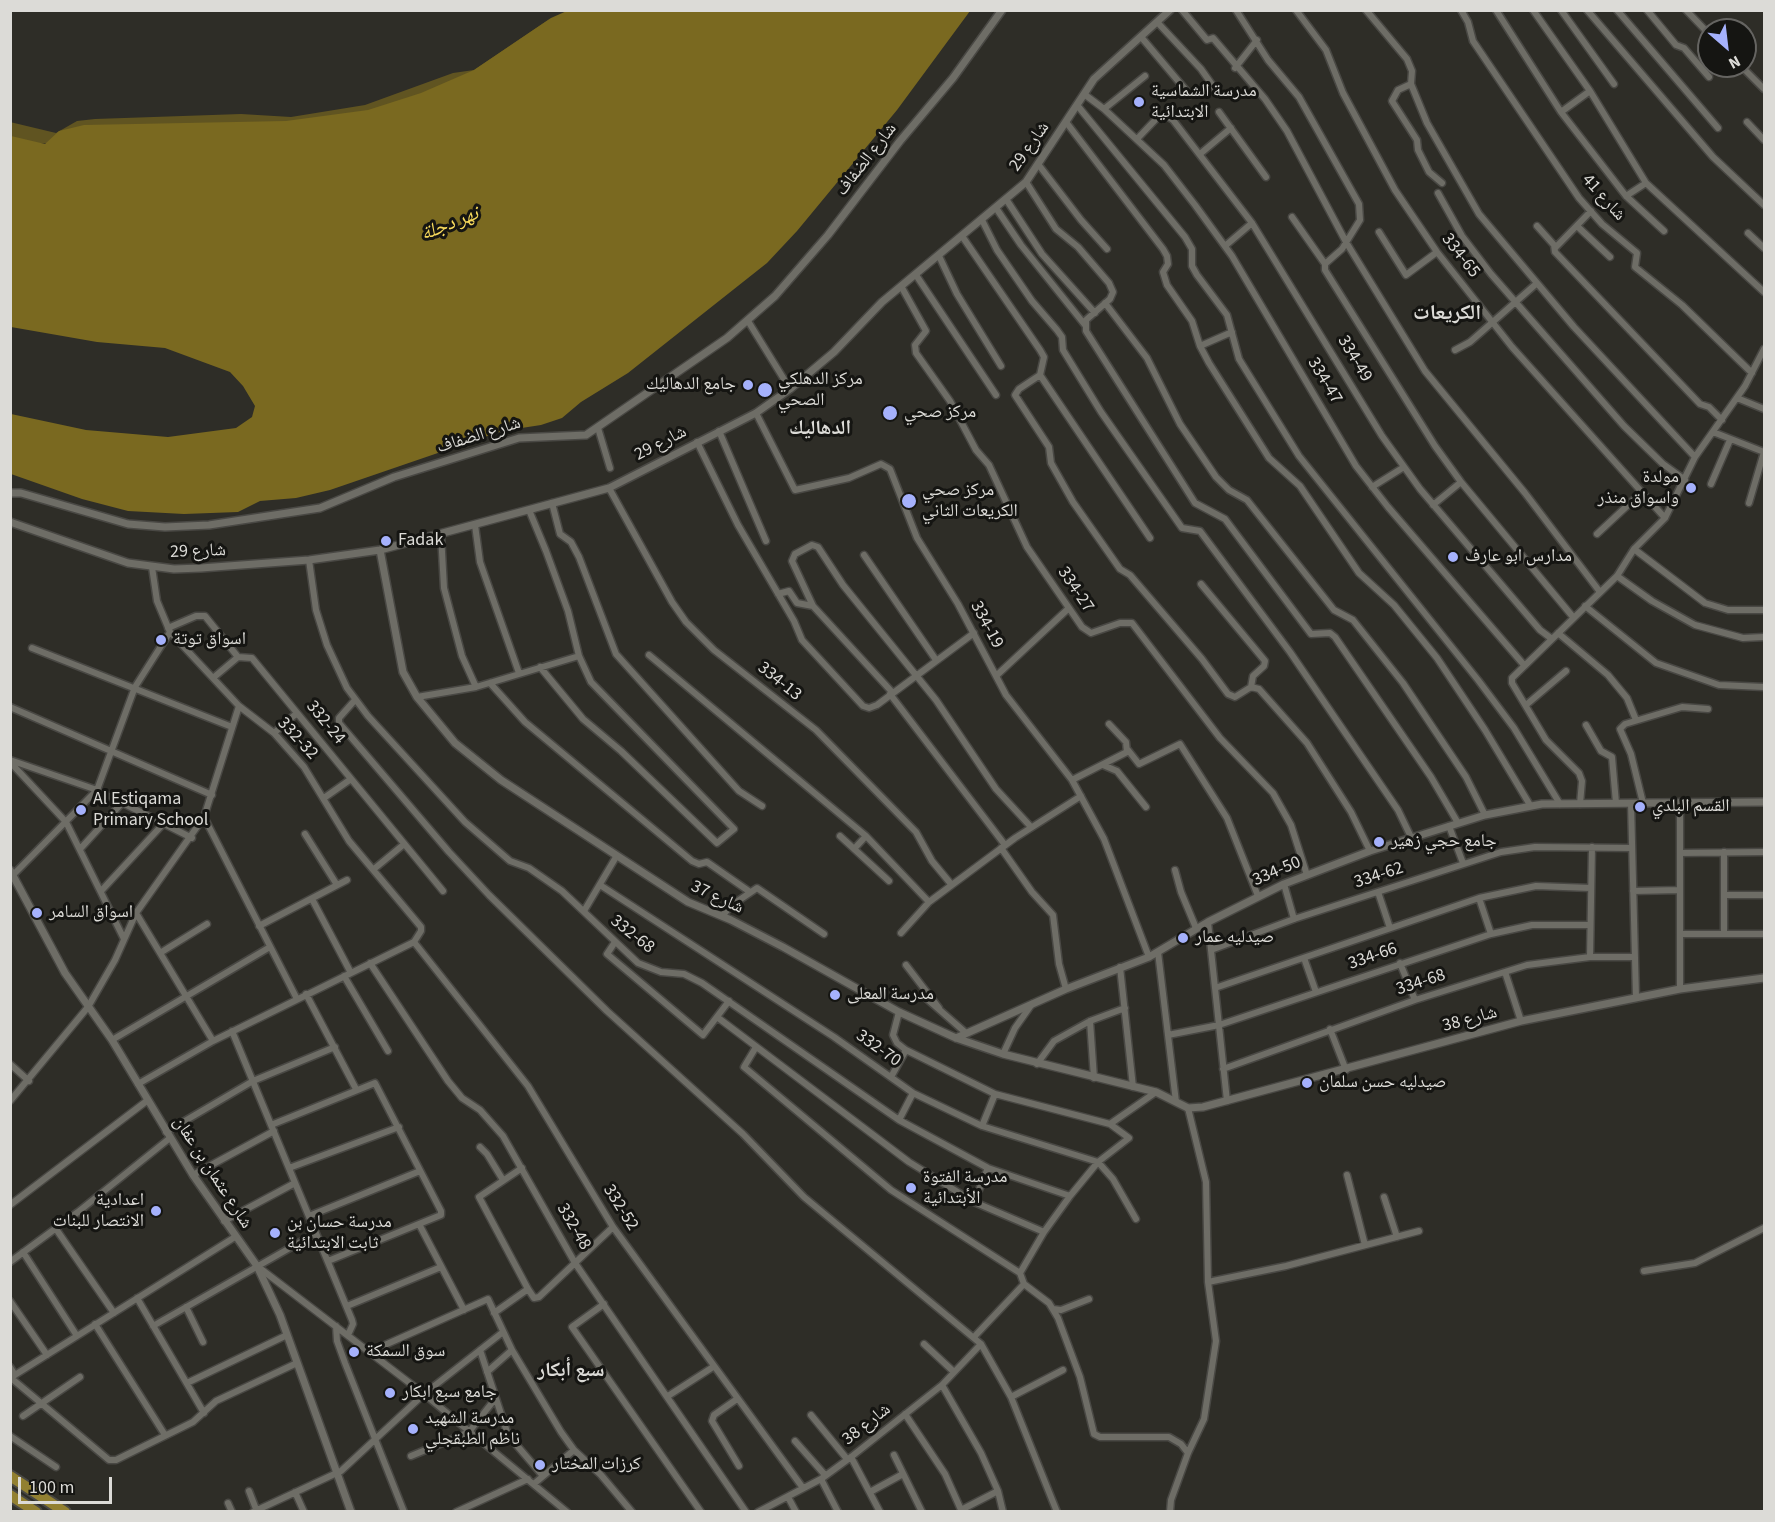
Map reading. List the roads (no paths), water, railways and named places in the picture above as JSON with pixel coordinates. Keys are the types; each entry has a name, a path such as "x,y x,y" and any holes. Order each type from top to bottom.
{"highway":[{"path":"10,1476 64,1512"},
{"path":"10,1495 36,1512"}],"street":[{"name":"شارع الضفاف","path":"10,493 21,493 128,524 165,527 209,525 320,508 394,477 519,438 538,436 579,438 598,428 748,321 775,296 828,235 900,141 959,70 1002,10"},
{"name":"شارع 29","path":"10,522 128,563 189,569 309,560 380,550 609,488 756,413 790,389 834,352 901,286 1026,182 1084,94 1104,69 1142,38 1170,10"},
{"path":"1182,10 1208,40 1213,38 1235,68 1265,99 1287,131 1346,242 1425,371 1525,493 1600,592"},
{"path":"1236,10 1268,60 1299,97 1359,204 1360,220 1342,249 1325,264"},
{"name":"334-65","path":"1296,10 1326,50 1343,93 1395,190 1437,252 1512,347 1665,518"},
{"path":"1366,10 1407,59 1412,71 1411,84 1427,123 1479,214 1536,284 1695,458"},
{"name":"شارع 41","path":"1461,10 1479,51 1528,125 1602,224 1637,252 1635,267 1682,305 1752,373"},
{"path":"1496,10 1562,112 1626,196 1664,231"},
{"path":"1533,10 1590,91 1646,183 1764,292"},
{"path":"1561,10 1614,84"},
{"path":"1587,10 1713,157 1764,205"},
{"path":"1617,10 1718,128"},
{"path":"1647,10 1676,45 1684,48 1697,63"},
{"path":"1686,10 1697,21"},
{"path":"1158,23 1201,69 1218,93"},
{"path":"1142,38 1190,95"},
{"path":"1235,68 1257,40"},
{"path":"1104,109 1145,76"},
{"path":"1753,78 1764,89"},
{"path":"1411,84 1398,90 1392,101 1417,140 1418,150 1429,172 1442,183"},
{"path":"1562,112 1590,91"},
{"name":"334-47","path":"1084,94 1104,109 1164,165 1225,246 1356,466 1524,665"},
{"path":"1077,105 1185,237 1192,249 1192,266 1227,315 1239,359 1299,456 1478,680 1514,728 1560,804"},
{"path":"1219,112 1266,177"},
{"name":"334-49","path":"1137,139 1158,117 1165,115 1173,120 1252,223 1382,436 1404,467 1433,505 1540,630 1552,639"},
{"path":"1066,122 1163,249 1168,264 1163,272 1167,285 1192,321 1200,346 1269,458 1300,486 1359,573 1394,605 1437,658 1485,730 1530,805"},
{"path":"1747,122 1764,141"},
{"path":"1200,154 1231,128"},
{"path":"1038,164 1107,249"},
{"path":"1026,182 1056,229 1078,247 1109,283 1113,292 1085,325"},
{"path":"1626,196 1646,183"},
{"path":"1438,194 1467,243 1623,426 1663,464 1685,480"},
{"path":"1006,199 1042,254 1095,313"},
{"path":"996,208 1021,245 1085,325 1195,503 1225,519 1311,634 1330,633 1335,637 1431,777 1458,823"},
{"path":"1555,248 1591,211"},
{"path":"1292,217 1325,264 1325,270 1391,377 1461,482 1574,617"},
{"path":"982,220 997,250 1032,301 1062,337 1063,350 1101,412 1182,528 1200,531 1290,652 1398,810 1411,837"},
{"path":"1225,246 1252,223"},
{"path":"1537,226 1555,248 1555,252 1700,405 1709,407 1722,420"},
{"path":"1577,226 1610,257"},
{"path":"1379,232 1406,275 1437,252"},
{"path":"1748,233 1764,248"},
{"path":"963,236 1044,357 1040,375 1019,389 1015,395 1049,447 1051,463 1073,502 1120,569 1130,575 1202,659 1228,694 1235,697 1251,687 1259,689 1306,743 1351,812 1370,851"},
{"path":"939,256 967,312 1001,366"},
{"path":"916,274 996,395"},
{"path":"1455,350 1470,342 1536,284"},
{"name":"334-27","path":"901,286 926,331 915,345 916,353 950,401 976,450 1002,489 1007,507 1027,547 1069,608 1087,633 1127,621 1132,623 1220,738 1273,793 1291,825 1307,875"},
{"path":"1105,303 1147,358 1180,424 1216,477 1229,490 1247,500 1334,610 1353,620 1403,683 1466,777 1485,815"},
{"path":"748,321 790,389"},
{"path":"1200,346 1232,332"},
{"path":"1580,804 1582,781 1579,773 1546,740 1512,683 1512,678 1617,576 1634,549 1665,518 1695,458 1737,398 1764,349"},
{"path":"1757,363 1764,367"},
{"path":"1040,375 1150,538"},
{"path":"1737,398 1764,409"},
{"name":"334-19","path":"756,413 795,490 849,478 881,464 890,469 917,538 974,633 1006,695 1072,780 1104,839 1149,957"},
{"path":"598,428 610,468"},
{"path":"719,431 766,541"},
{"path":"1713,432 1764,452 1749,503"},
{"path":"1711,484 1730,440"},
{"path":"697,442 738,525 802,640 863,706 869,708 974,633"},
{"path":"1372,487 1404,467"},
{"path":"1433,505 1461,482"},
{"name":"334-13","path":"609,488 672,602 686,622 714,650 816,730 916,832 932,861 951,884"},
{"path":"1597,534 1642,492"},
{"path":"552,503 560,534 571,543 579,557 616,654 739,791 762,806"},
{"path":"529,510 568,611 579,656 591,682 605,699 656,747 734,828 720,843 690,820 621,751 583,719 540,667"},
{"path":"475,525 480,562 519,673"},
{"path":"441,534 444,588 462,656 476,687"},
{"path":"1031,827 996,789 936,700 815,545 791,558 813,606 891,693 1003,847 1032,892 1053,915 1059,964 1066,989"},
{"path":"1634,549 1705,603 1728,610 1764,610"},
{"name":"شارع 37","path":"380,550 403,672 417,697 454,743 501,780 688,902 722,916 848,982 899,1012 956,1038 1003,1054 1037,1065 1156,1092 1188,1108"},
{"path":"864,555 936,660"},
{"name":"332-68","path":"309,560 316,610 327,645 355,699 465,822 510,861 529,868 584,911 638,963 661,972 684,974 729,1001 899,1120 988,1168 1070,1196"},
{"name":"332-32","path":"152,567 157,601 169,630 239,706 274,733 304,767 349,841 421,927 419,936 414,942"},
{"path":"1617,576 1652,601 1695,625 1743,638 1764,637"},
{"path":"1201,584 1265,661 1264,666 1253,676 1251,687"},
{"path":"778,594 789,591 797,603 813,606"},
{"path":"1585,606 1656,663 1719,685 1764,687"},
{"path":"996,676 1069,608"},
{"name":"332-24","path":"169,630 196,616 205,616 238,657 252,658 443,891"},
{"path":"12,872 97,790 135,687 169,630"},
{"path":"1558,633 1608,675 1627,698 1636,720"},
{"path":"32,648 232,727"},
{"path":"649,655 866,836 929,902"},
{"path":"417,697 476,687 579,656"},
{"path":"213,678 238,657"},
{"path":"1526,705 1566,671"},
{"path":"490,683 525,722 692,861 699,864 707,862 750,892"},
{"path":"355,699 339,718 339,723 449,852 489,895 607,1011 732,1124 804,1197 981,1344 1011,1397 1057,1512"},
{"path":"10,1101 29,1081 88,1007 115,960 136,913 192,838 204,817 212,795 239,706"},
{"path":"1643,803 1631,754 1620,729 1636,720 1682,706 1708,709"},
{"path":"10,707 212,795"},
{"path":"274,733 297,713"},
{"path":"1109,724 1126,742 1128,750 1139,764 1180,744 1227,818 1258,896"},
{"path":"1586,725 1601,751 1612,757 1616,803"},
{"path":"1072,780 1124,755 1128,750"},
{"path":"10,761 97,790 192,838"},
{"path":"10,761 66,822 102,890 124,939"},
{"path":"1103,765 1117,771 1146,807"},
{"path":"324,798 351,779"},
{"path":"901,933 929,902 951,884 1031,827 1081,796"},
{"path":"1680,802 1680,989"},
{"name":"334-50","path":"956,1038 1066,989 1149,957 1208,921 1284,884 1370,851 1485,815 1530,805 1764,802"},
{"path":"81,848 122,803"},
{"path":"1630,803 1636,997"},
{"path":"204,817 297,999"},
{"path":"102,890 164,823"},
{"path":"1449,826 1463,863"},
{"path":"305,834 337,885"},
{"path":"840,836 889,880"},
{"path":"854,849 866,836"},
{"path":"374,869 404,845"},
{"name":"334-62","path":"1211,950 1294,919 1501,852 1535,846 1632,848"},
{"path":"1590,957 1592,848"},
{"path":"1724,852 1724,934"},
{"path":"1680,853 1764,852"},
{"path":"584,911 616,857"},
{"path":"1175,870 1181,892 1197,928"},
{"name":"شارع عثمان بن عفان","path":"12,872 57,960 111,1040 193,1175 257,1266 287,1335 351,1512"},
{"path":"259,926 347,880"},
{"path":"1284,884 1294,919"},
{"name":"332-70","path":"600,885 834,1037 913,1093 982,1126 1098,1162"},
{"path":"1215,988 1479,898 1536,886 1591,888"},
{"path":"722,916 750,892 759,888 824,934"},
{"path":"1633,891 1680,890"},
{"path":"1378,892 1390,928"},
{"path":"1724,895 1764,895"},
{"path":"1479,898 1491,934"},
{"path":"312,899 351,972"},
{"path":"136,913 213,1041"},
{"path":"1208,921 1227,1101"},
{"path":"160,953 207,924"},
{"name":"334-66","path":"1168,1035 1219,1025 1491,934 1532,925 1590,925"},
{"path":"1680,934 1764,934"},
{"path":"138,1084 232,1031 414,942"},
{"name":"332-52","path":"414,942 528,1086 613,1227 803,1488"},
{"path":"615,942 607,954 703,1035 729,1001"},
{"path":"111,1040 270,947"},
{"path":"1158,952 1176,1102"},
{"name":"334-68","path":"1223,1069 1330,1029 1505,972 1555,959 1635,957"},
{"path":"1304,958 1316,992"},
{"name":"332-48","path":"370,963 448,1080 462,1098 480,1110 495,1127 522,1168 575,1263 746,1512"},
{"path":"1400,963 1415,1000"},
{"path":"906,965 939,1008"},
{"path":"1120,968 1133,1087"},
{"path":"1505,972 1521,1021"},
{"path":"344,976 388,1051"},
{"name":"شارع 38","path":"1188,1108 1227,1101 1346,1070 1521,1021 1680,989 1764,978"},
{"path":"306,994 356,1089"},
{"path":"926,998 966,1033"},
{"path":"1003,1054 1014,1028 1032,1004"},
{"path":"1037,1065 1054,1041 1090,1021 1125,1008"},
{"path":"899,1012 894,1035 897,1043 906,1050 995,1094 1110,1124 1130,1138 1098,1162 1070,1196 1044,1232 1020,1273"},
{"path":"717,1017 880,1142 974,1202 1044,1232"},
{"path":"1090,1021 1094,1078"},
{"path":"1330,1029 1346,1070"},
{"path":"232,1031 353,1324 348,1335"},
{"path":"10,1262 56,1229 168,1135 253,1081 335,1047"},
{"path":"756,1047 744,1067 891,1190 1020,1273 1024,1284 1043,1298 1053,1309 1080,1377 1094,1434 1100,1437 1169,1437 1178,1442 1188,1453"},
{"path":"891,1077 906,1050"},
{"path":"10,1064 29,1081"},
{"path":"193,1175 272,1128 356,1089 375,1083 440,1208 441,1215 328,1261"},
{"path":"1110,1124 1156,1092"},
{"path":"899,1120 913,1093"},
{"path":"982,1126 995,1094"},
{"path":"10,1205 148,1100"},
{"path":"1170,1512 1171,1500 1188,1453 1204,1419 1215,1351 1208,1282 1206,1182 1188,1108"},
{"path":"289,1168 399,1127"},
{"path":"480,1147 503,1180"},
{"path":"1098,1162 1113,1179 1137,1219"},
{"path":"522,1168 479,1197 534,1298 537,1298 613,1227"},
{"path":"974,1202 988,1168"},
{"path":"309,1216 420,1171"},
{"path":"1347,1175 1365,1245"},
{"path":"224,1221 295,1183"},
{"path":"1384,1197 1397,1237"},
{"path":"419,1224 464,1310"},
{"path":"1644,1271 1695,1263 1764,1228"},
{"path":"56,1229 114,1312"},
{"path":"1208,1282 1419,1231"},
{"path":"153,1326 316,1233"},
{"path":"12,1377 235,1237"},
{"path":"23,1252 77,1336"},
{"path":"257,1266 424,1394 567,1512"},
{"path":"346,1306 441,1267"},
{"path":"974,1337 1024,1284"},
{"path":"495,1313 528,1289"},
{"path":"137,1298 204,1413"},
{"path":"369,1352 488,1299 512,1350 574,1450 608,1482 632,1512"},
{"path":"1053,1309 1061,1310 1089,1299"},
{"path":"10,1301 47,1355"},
{"path":"604,1304 572,1327 701,1512"},
{"path":"186,1307 204,1342"},
{"path":"95,1324 165,1435"},
{"path":"336,1326 337,1341 404,1512"},
{"path":"249,1491 254,1510 337,1474 424,1394 503,1332"},
{"path":"187,1383 287,1335"},
{"path":"924,1344 954,1372"},
{"name":"شارع 38","path":"758,1512 823,1477 849,1458 942,1385 981,1344"},
{"path":"480,1350 508,1435 543,1476"},
{"path":"487,1372 512,1350"},
{"path":"10,1367 12,1377 42,1404 109,1460 116,1460 193,1422 216,1401 297,1363"},
{"path":"668,1396 713,1367"},
{"path":"1011,1397 1063,1370"},
{"path":"23,1416 80,1377"},
{"path":"942,1385 981,1453 998,1491 1003,1512"},
{"path":"411,1456 469,1432 495,1399"},
{"path":"737,1399 714,1414 712,1421 739,1466"},
{"path":"905,1414 945,1474 961,1511 998,1491"},
{"path":"811,1415 849,1458 880,1512"},
{"path":"10,1436 56,1467"},
{"path":"795,1441 823,1477 838,1512"},
{"path":"456,1512 543,1476 574,1450"},
{"path":"894,1455 922,1512"},
{"path":"870,1492 903,1474"},
{"path":"295,1492 304,1512"},
{"path":"788,1497 796,1512"},
{"path":"228,1503 232,1512"}],"water":[{"name":"نهر دجلة","path":"569,10 970,11 897,110 797,231 767,263 628,373 581,402 562,418 541,425 502,431 330,490 296,498 260,501 238,512 184,514 128,511 82,499 11,474 11,414 86,430 168,437 236,428 252,417 255,406 243,386 230,372 165,348 97,342 11,327 11,136 45,144 59,131 84,125 286,121 368,110 421,93 474,70 551,18"}],"place":[{"name":"مدرسة الشماسية الابتدائية","path":"1139,102"},
{"name":"جامع الدهاليك","path":"748,385"},
{"name":"مركز الدهلكي الصحي","path":"765,390"},
{"name":"مركز صحي","path":"890,413"},
{"name":"مولدة واسواق منذر","path":"1691,488"},
{"name":"مركز صحي الكريعات الثاني","path":"909,501"},
{"name":"Fadak","path":"386,541"},
{"name":"مدارس ابو عارف","path":"1453,557"},
{"name":"اسواق توتة","path":"161,640"},
{"name":"القسم البلدي","path":"1640,807"},
{"name":"Al Estiqama Primary School","path":"81,810"},
{"name":"جامع حجي زهير","path":"1379,842"},
{"name":"اسواق السامر","path":"37,913"},
{"name":"صيدليه عمار","path":"1183,938"},
{"name":"مدرسة المعلى","path":"835,995"},
{"name":"صيدليه حسن سلمان","path":"1307,1083"},
{"name":"مدرسة الفتوة الأبتدائية","path":"911,1188"},
{"name":"اعدادية الانتصار للبنات","path":"156,1211"},
{"name":"مدرسة حسان بن ثابت الابتدائية","path":"275,1233"},
{"name":"سوق السمكة","path":"354,1352"},
{"name":"جامع سبع ابكار","path":"390,1393"},
{"name":"مدرسة الشهيد ناظم الطبقجلي","path":"413,1429"},
{"name":"كرزات المختار","path":"540,1465"}],"district":[{"name":"الكريعات","path":"1447,314"},
{"name":"الدهاليك","path":"820,430"},
{"name":"سبع أبكار","path":"571,1372"}]}
